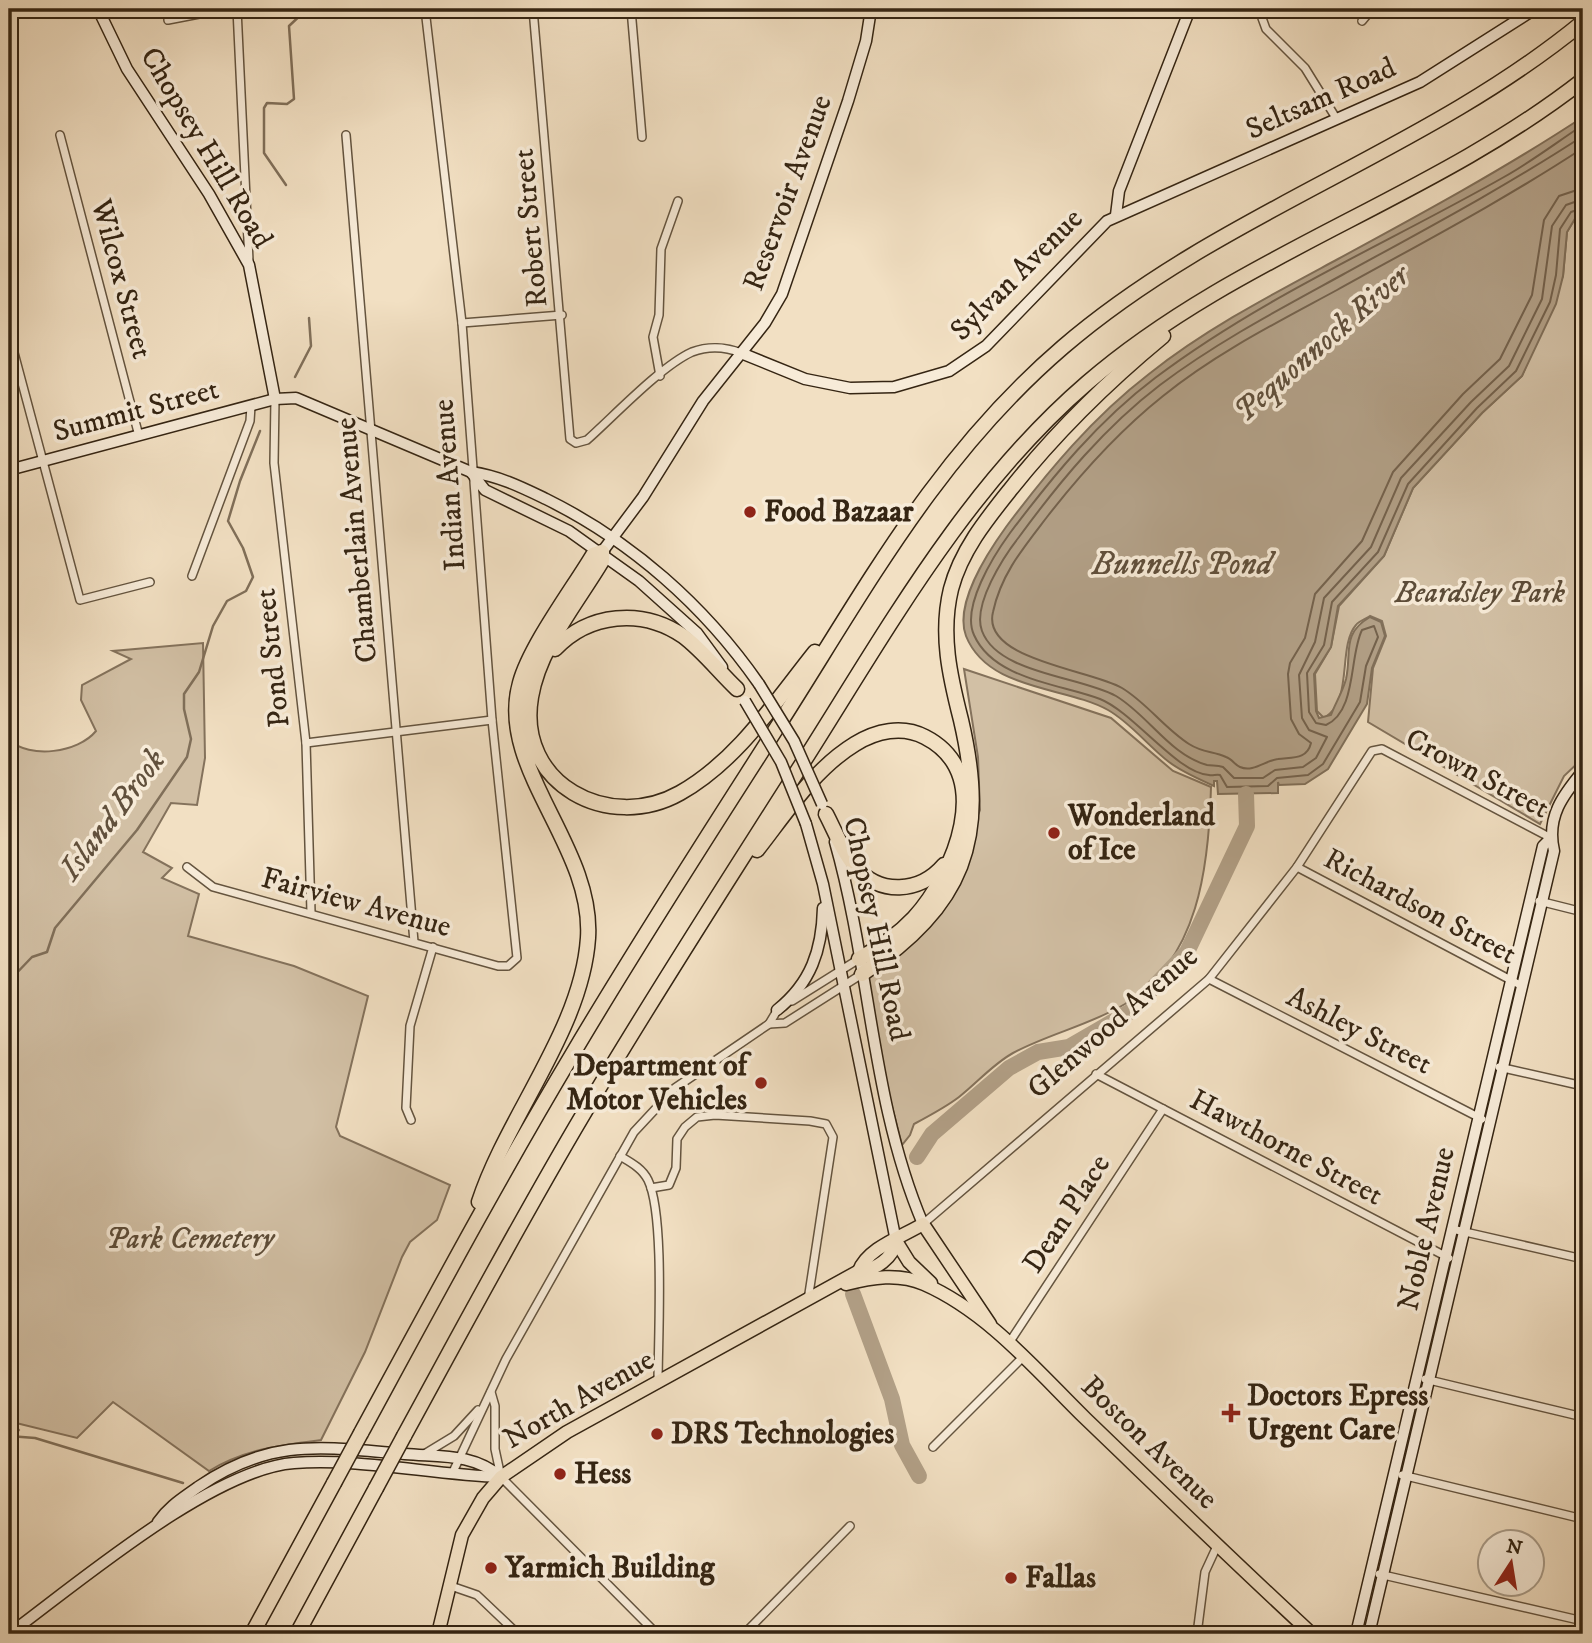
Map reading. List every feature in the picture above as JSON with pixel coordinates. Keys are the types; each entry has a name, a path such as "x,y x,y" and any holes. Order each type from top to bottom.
{"highway":[{"path":"252,1634 470,1233 583,1036 902,526 957,455 1018,388 1093,322 1199,249 1475,99 1583,22"},
{"path":"297,1634 554,1164 703,920 916,584 976,499 1017,450 1087,383 1136,344 1217,291 1500,138 1583,80"},
{"path":"860,967 909,940 932,915 950,887 968,842 972,781 946,640 951,589 968,548 990,514 1072,416 1119,372 1217,291"},
{"path":"470,1233 488,1178 573,1000 586,955 588,918 582,880 523,754 515,712 519,687 528,663 593,555 602,552 602,561 553,642 534,683 529,712 532,734 542,761 556,780 580,798 601,806 630,809 652,805 692,786 734,751 852,605"},
{"path":"534,683 548,657 569,636 595,622 632,618 655,622 681,636 741,695"},
{"path":"703,920 812,781 842,753 875,734 898,730 912,732 934,743 947,755 960,776 963,793 958,839 943,875 923,907 901,931 860,967"},
{"path":"824,809 858,869 873,881 890,887 914,886 934,876 948,859 958,839"}],"main road":[{"name":"Chopsey Hill Road","path":"98,9 127,69 209,194 249,265 275,400 296,398 471,472 495,475 571,512 614,538 657,571 703,614 759,684 794,741 824,809 842,870 889,1121 910,1192 923,1224 994,1330"},
{"name":"Reservoir Avenue","path":"602,552 614,538 703,401 765,323 787,283 855,77 866,41 871,9"},
{"name":"Sylvan Avenue","path":"741,354 805,379 850,388 894,387 937,376 981,350 1099,227 1116,215 1119,191 1190,9"},
{"name":"Seltsam Road","path":"1116,215 1420,82 1535,9"},
{"name":"Summit Street","path":"9,470 275,400"},
{"name":"Chopsey Hill Road","path":"471,472 485,490 558,524 602,552 657,595 697,633 741,695 780,762 806,824 823,884 896,1241 909,1262 944,1295"},
{"name":"Noble Avenue","path":"1369,1634 1378,1573 1451,1259 1478,1118 1497,1066 1537,901 1543,846 1551,838 1560,798 1583,771"},
{"path":"777,1010 802,985 816,959 822,933 823,884"},
{"name":"Noble Avenue","path":"1457,1230 1490,1122 1497,1066"},
{"name":"Glenwood Avenue","path":"836,1286 859,1271 866,1258 882,1245 896,1241 923,1224"},
{"path":"836,1286 863,1279 898,1277 925,1284 944,1295"},
{"name":"North Avenue","path":"438,1634 448,1586 466,1528 483,1498 501,1477 567,1432 836,1286"},
{"name":"Boston Avenue","path":"944,1295 994,1330 1312,1634"},
{"path":"155,1527 167,1509 218,1474 267,1452 311,1446 458,1457 482,1463 501,1477"},
{"path":"9,1634 155,1527 218,1488 255,1472 290,1463 330,1461 501,1477"},
{"name":"Noble Avenue","path":"1356,1634 1378,1573"}],"street":[{"path":"168,20 225,9"},
{"path":"237,9 249,265"},
{"name":"Indian Avenue","path":"425,9 462,323 471,472 492,719 517,958"},
{"name":"Robert Street","path":"533,9 562,315 567,432 573,442 587,439 660,376"},
{"path":"631,9 642,137"},
{"path":"1264,9 1262,18 1266,29 1305,68 1336,118"},
{"path":"1362,21 1372,9"},
{"name":"Wilcox Street","path":"60,135 139,436"},
{"name":"Chamberlain Avenue","path":"346,135 414,942"},
{"path":"678,201 661,249 659,315 653,337 660,376 698,351 723,349 741,354"},
{"path":"462,323 562,315"},
{"path":"9,334 80,600 150,582"},
{"name":"Pond Street","path":"275,400 274,463 306,743 311,912"},
{"path":"192,576 250,421 251,406"},
{"path":"306,743 492,719"},
{"name":"Crown Street","path":"1382,749 1551,838"},
{"name":"Glenwood Avenue","path":"923,1224 1209,979 1297,867 1372,751 1382,749"},
{"name":"Fairview Avenue","path":"187,867 213,887 498,966 508,966 517,958"},
{"name":"Richardson Street","path":"1297,867 1517,984"},
{"path":"1537,901 1583,912"},
{"path":"411,1121 406,1108 410,1026 433,947"},
{"path":"452,1474 491,1392 638,1126 663,1098 700,1069 769,1024 777,1010 840,970 860,967"},
{"path":"769,1024 785,1023 843,987 860,967"},
{"name":"Ashley Street","path":"1209,979 1490,1122"},
{"path":"1497,1066 1583,1086"},
{"name":"Hawthorne Street","path":"1096,1074 1451,1259"},
{"name":"Dean Place","path":"1009,1344 1163,1110"},
{"path":"651,1188 669,1185 674,1179 677,1139 685,1127 700,1116 826,1124 833,1137 808,1301"},
{"path":"620,1156 641,1170 651,1188 657,1220 658,1384"},
{"path":"1457,1230 1583,1259"},
{"path":"933,1447 1023,1357"},
{"path":"1423,1379 1583,1417"},
{"path":"422,1455 454,1436 491,1392"},
{"path":"491,1392 495,1406 495,1449 501,1477 657,1634"},
{"path":"1400,1475 1583,1519"},
{"path":"744,1634 850,1526"},
{"path":"1197,1634 1205,1572 1217,1546"},
{"path":"1378,1573 1583,1621"},
{"path":"448,1586 477,1595 517,1634"}],"green space":[{"name":"Beardsley Park","path":"1583,213 1583,758 1564,776 1540,824 1368,722 1373,668 1386,636 1382,621 1370,616 1359,622 1350,635 1339,699 1333,710 1324,718 1317,711 1315,674 1331,647 1339,606 1384,556 1413,488 1482,413 1522,376 1563,276 1567,232 1576,217"},
{"name":"Park Cemetery","path":"203,643 205,758 197,805 171,803 143,852 172,868 162,878 199,894 188,936 294,966 368,996 336,1127 340,1136 450,1185 437,1220 410,1242 402,1257 365,1352 321,1440 250,1453 209,1471 113,1402 77,1438 12,1422 19,1430 9,1443 9,740 29,750 41,751 66,749 78,744 96,731 81,700 82,685 131,659 113,651"},
{"path":"964,669 1111,718 1173,771 1211,787 1207,848 1195,908 1184,937 1169,962 1150,985 1112,1011 1026,1046 1006,1057 954,1101 914,1124 902,1145 867,1010 860,966 956,870 980,810 978,757"}],"water":[{"name":"Bunnells Pond","path":"1583,117 1583,213 1576,217 1567,232 1563,276 1556,304 1522,376 1482,413 1413,488 1384,556 1338,606 1331,647 1314,674 1316,711 1319,718 1331,715 1343,688 1348,669 1349,644 1355,630 1370,617 1381,622 1385,636 1372,668 1367,704 1328,769 1305,784 1279,785 1278,782 1278,793 1218,794 1217,781 1214,781 1214,786 1174,766 1108,710 1009,677 991,667 977,654 966,636 965,609 975,579 990,550 1055,465 1128,391 1171,357 1217,327 1462,191"}],"waterway":[{"name":"Island Brook","path":"286,185 264,153 264,108 267,103 287,104 294,99 289,26 307,9"},
{"name":"Island Brook","path":"295,377 311,346 309,318"},
{"name":"Island Brook","path":"9,981 32,957 47,952 55,928 137,830 187,757 191,739 184,709 184,694 199,672 213,626 227,601 246,591 253,577 243,548 228,521 260,431"},
{"name":"Pequonnock River","path":"917,1157 932,1134 1009,1068 1038,1052 1069,1047 1131,1011 1187,952 1247,826 1246,794"},
{"name":"Pequonnock River","path":"853,1294 892,1399 902,1445 919,1476"},
{"name":"Island Brook","path":"9,1436 35,1438 183,1483"}],"place":[{"name":"Food Bazaar","path":"750,512"},
{"name":"Wonderland of Ice","path":"1054,833"},
{"name":"Department of Motor Vehicles","path":"761,1083"},
{"name":"Doctors Epress Urgent Care","path":"1231,1413"},
{"name":"DRS Technologies","path":"657,1434"},
{"name":"Hess","path":"560,1474"},
{"name":"Yarmich Building","path":"491,1568"},
{"name":"Fallas","path":"1011,1578"}]}
